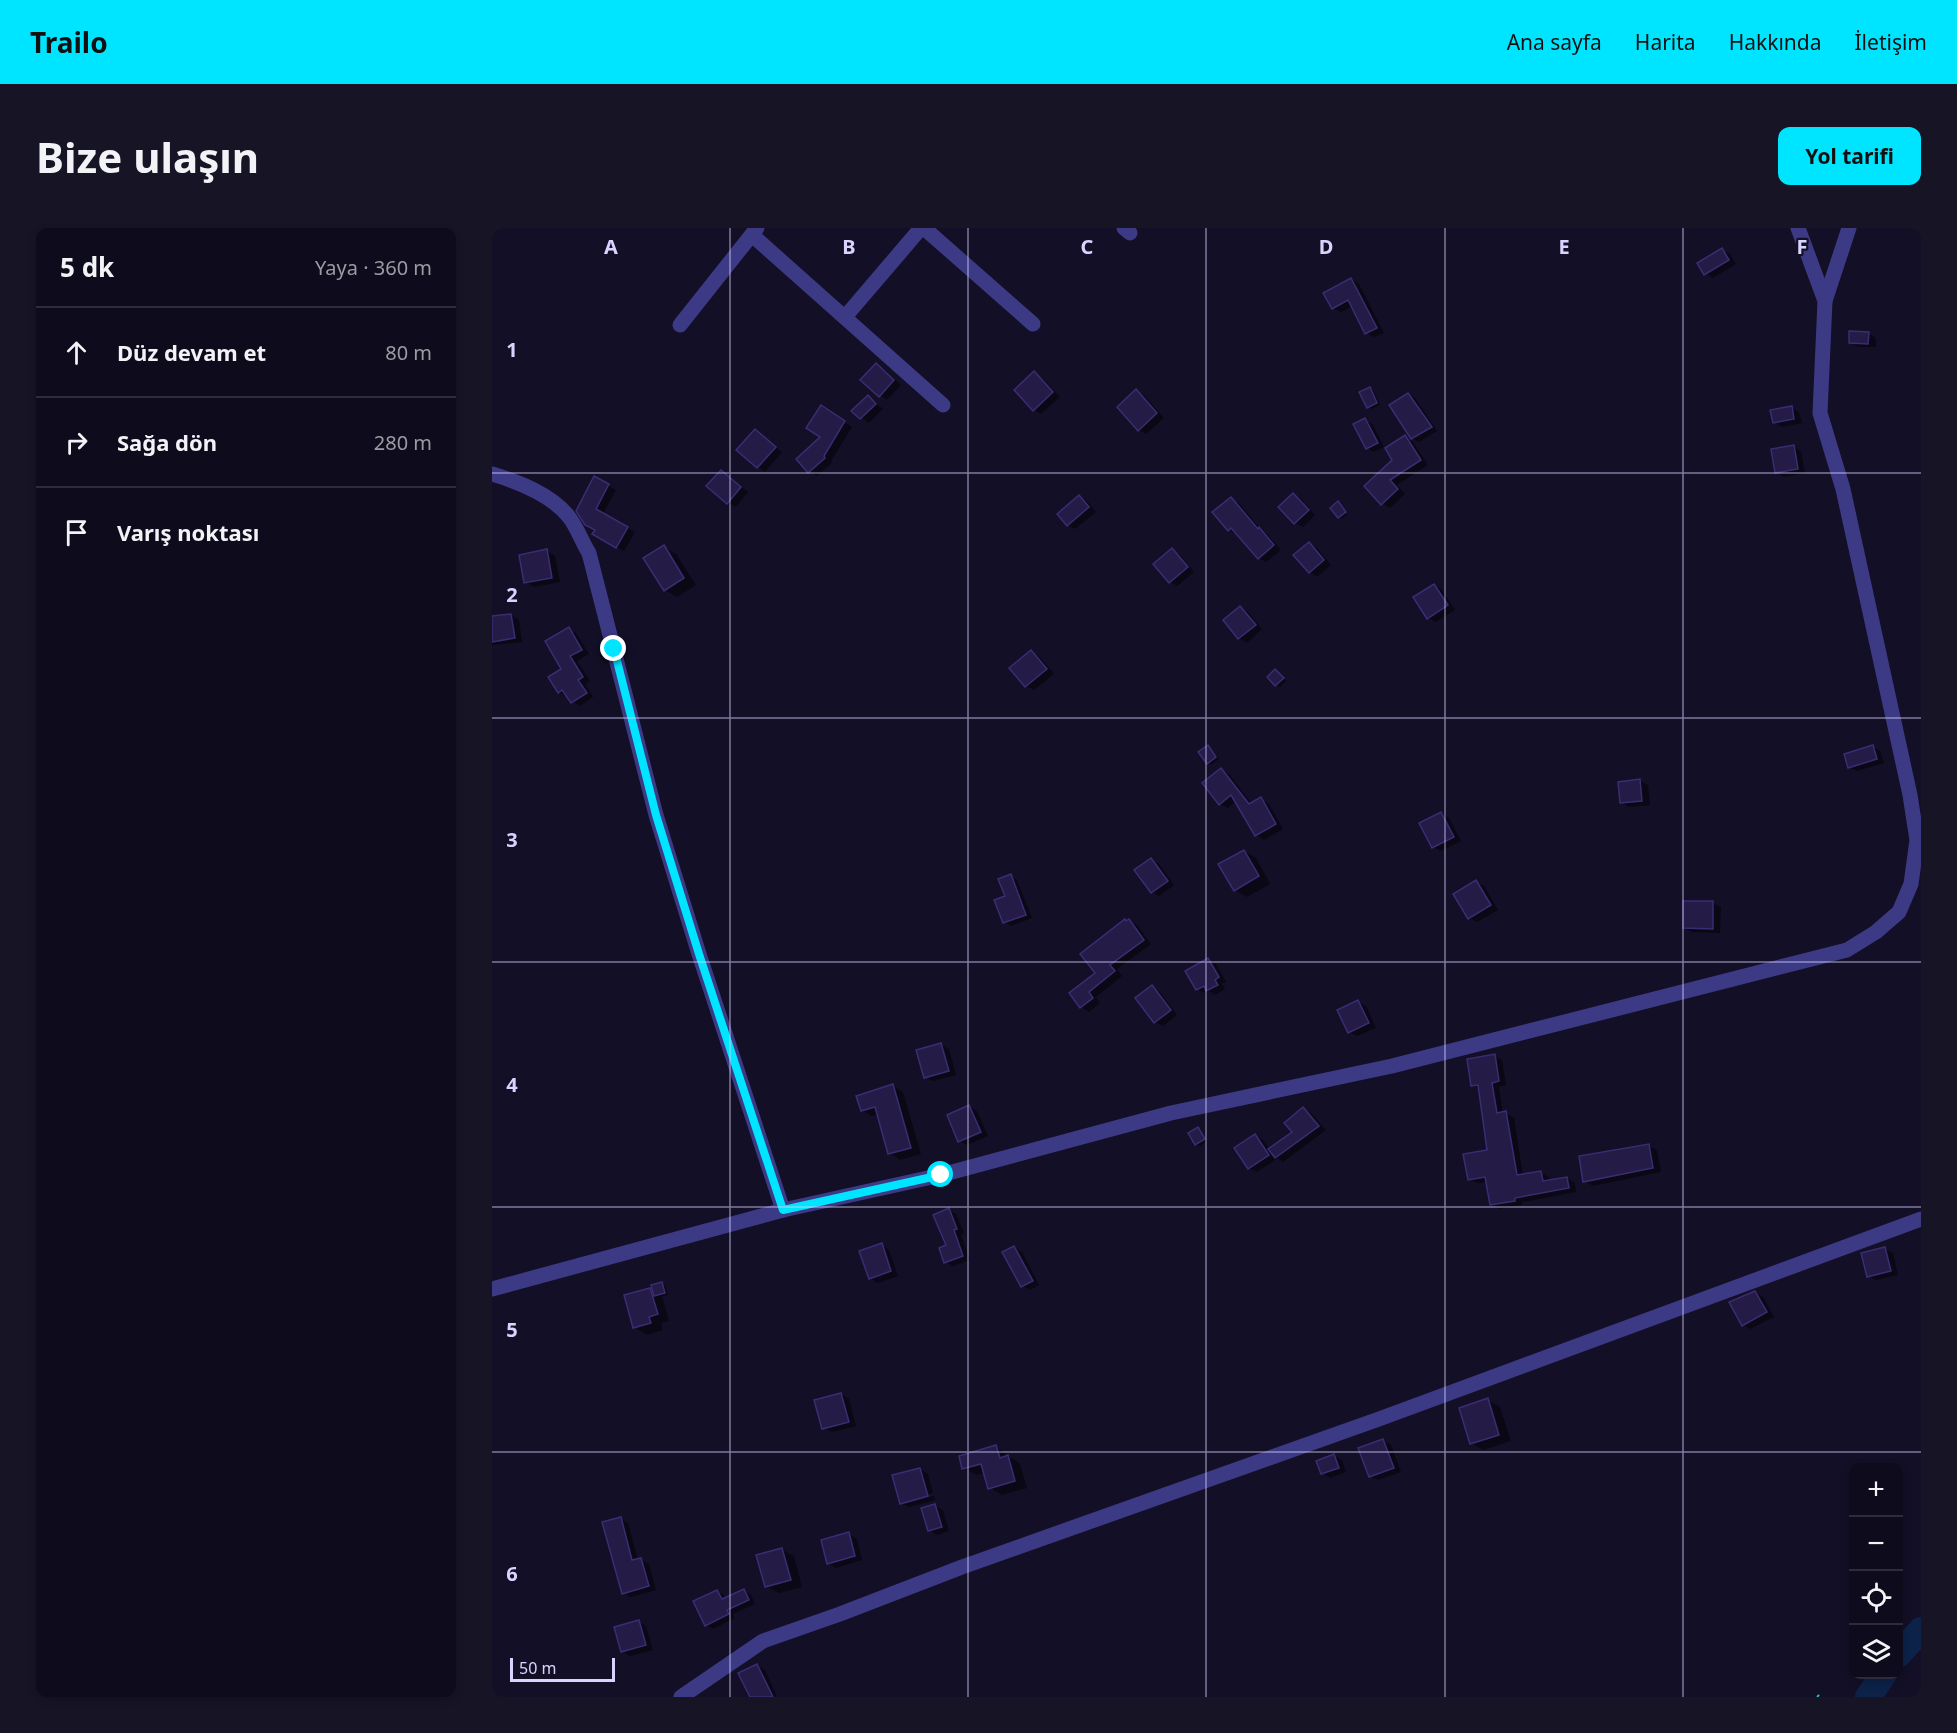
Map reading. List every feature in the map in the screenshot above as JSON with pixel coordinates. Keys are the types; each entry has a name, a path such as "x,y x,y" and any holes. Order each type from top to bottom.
{"street":[{"path":"845,317 923,228 1033,324"},
{"path":"1798,228 1825,301"},
{"path":"492,1289 783,1210 941,1175 1171,1113 1392,1066 1696,989 1847,950 1876,932 1899,912 1911,884 1917,840 1910,795 1843,489 1820,413 1825,301 1849,228"},
{"path":"680,325 755,231 845,317 943,405"},
{"path":"492,474 547,497 569,517 588,554 656,815 783,1210"},
{"path":"1896,1228 1921,1207"},
{"path":"681,1697 763,1641 962,1567 1379,1419 1921,1219"}],"path":[{"path":"1817,1697 1821,1693"}],"building":[{"path":"1722,248 1729,260 1704,275 1697,263"},
{"path":"1351,278 1377,328 1365,334 1348,300 1332,309 1323,293"},
{"path":"1849,331 1869,332 1868,344 1849,343"},
{"path":"876,363 894,380 879,397 860,380"},
{"path":"1034,371 1053,392 1033,411 1014,390"},
{"path":"1370,387 1377,403 1367,408 1359,392"},
{"path":"1136,389 1157,413 1138,431 1117,407"},
{"path":"1408,393 1432,427 1411,439 1389,405"},
{"path":"868,395 876,404 860,419 851,411"},
{"path":"821,405 845,421 824,456 825,458 808,473 796,459 820,437 806,428"},
{"path":"1792,406 1794,419 1773,423 1770,410"},
{"path":"1365,418 1378,443 1366,449 1353,424"},
{"path":"755,429 776,447 757,468 736,450"},
{"path":"1405,435 1421,460 1390,480 1398,489 1381,505 1364,486 1392,460 1385,448"},
{"path":"1794,445 1798,469 1775,473 1771,449"},
{"path":"721,470 741,487 727,504 706,486"},
{"path":"594,476 609,484 596,509 628,527 616,548 592,534 595,530 585,525 576,511"},
{"path":"1293,493 1309,510 1294,524 1278,507"},
{"path":"1079,495 1089,507 1067,526 1057,514"},
{"path":"1231,497 1274,545 1258,559 1231,528 1228,531 1212,512"},
{"path":"1338,501 1346,512 1338,518 1330,508"},
{"path":"1309,542 1324,560 1309,573 1293,555"},
{"path":"664,545 684,578 664,591 643,558"},
{"path":"1172,548 1188,567 1169,583 1153,564"},
{"path":"547,549 552,578 524,583 519,555"},
{"path":"1434,584 1448,605 1427,619 1413,597"},
{"path":"1240,606 1256,625 1238,639 1223,620"},
{"path":"511,614 515,638 492,642 492,616"},
{"path":"569,627 582,650 570,656 583,677 578,680 587,693 571,703 562,690 558,693 548,677 561,669 545,641"},
{"path":"1031,650 1047,669 1025,687 1009,668"},
{"path":"1275,669 1284,678 1275,686 1267,677"},
{"path":"1208,745 1216,757 1207,764 1198,752"},
{"path":"1873,745 1877,759 1848,768 1844,754"},
{"path":"1221,768 1249,804 1261,797 1276,824 1255,836 1231,795 1219,805 1202,783"},
{"path":"1640,779 1642,801 1620,803 1618,782"},
{"path":"1441,812 1454,837 1432,848 1419,823"},
{"path":"1244,850 1259,876 1234,891 1218,864"},
{"path":"1151,858 1168,881 1151,893 1134,870"},
{"path":"1011,874 1026,915 1003,923 994,900 1005,896 998,879"},
{"path":"1476,880 1491,905 1468,919 1453,894"},
{"path":"1683,901 1713,901 1713,929 1683,928"},
{"path":"1125,919 1126,921 1129,919 1144,940 1110,965 1115,971 1089,992 1093,998 1080,1008 1069,993 1095,973 1080,954"},
{"path":"1208,958 1219,977 1215,980 1218,985 1206,991 1204,986 1196,990 1185,971"},
{"path":"1152,985 1171,1010 1154,1023 1135,998"},
{"path":"1358,1000 1369,1023 1348,1033 1337,1010"},
{"path":"941,1043 949,1071 924,1078 916,1050"},
{"path":"1495,1054 1499,1081 1492,1083 1497,1113 1506,1111 1517,1175 1541,1171 1543,1181 1567,1177 1569,1188 1490,1205 1485,1177 1468,1180 1463,1154 1487,1150 1478,1085 1471,1086 1467,1059"},
{"path":"893,1084 911,1148 888,1154 875,1107 861,1111 856,1096"},
{"path":"969,1105 981,1132 958,1142 947,1115"},
{"path":"1303,1107 1319,1126 1275,1158 1268,1149 1292,1132 1284,1123"},
{"path":"1198,1127 1205,1139 1195,1145 1188,1133"},
{"path":"1255,1134 1269,1155 1248,1169 1234,1148"},
{"path":"1649,1144 1653,1168 1583,1182 1579,1156"},
{"path":"949,1208 963,1256 944,1263 939,1248 946,1245 933,1215"},
{"path":"882,1243 891,1271 869,1279 859,1251"},
{"path":"1014,1246 1033,1281 1021,1287 1002,1252"},
{"path":"1885,1247 1891,1271 1867,1277 1861,1253"},
{"path":"662,1282 665,1293 654,1296 651,1285"},
{"path":"650,1288 658,1314 649,1317 651,1323 633,1328 624,1295"},
{"path":"1755,1291 1767,1312 1742,1326 1729,1302"},
{"path":"841,1393 849,1422 822,1429 814,1400"},
{"path":"1488,1398 1499,1435 1470,1444 1459,1408"},
{"path":"1383,1439 1394,1468 1369,1477 1358,1448"},
{"path":"996,1445 1000,1458 1008,1455 1015,1481 988,1489 981,1464 962,1469 959,1456"},
{"path":"1334,1454 1339,1468 1321,1474 1316,1461"},
{"path":"920,1468 928,1496 900,1504 892,1475"},
{"path":"935,1504 942,1527 928,1531 921,1508"},
{"path":"621,1517 632,1560 641,1558 649,1586 622,1594 602,1522"},
{"path":"849,1532 855,1556 827,1564 821,1540"},
{"path":"782,1548 791,1580 765,1587 756,1555"},
{"path":"744,1589 749,1600 727,1610 729,1614 705,1626 693,1601 717,1590 722,1599"},
{"path":"639,1620 646,1645 621,1652 614,1627"},
{"path":"757,1664 773,1697 750,1697 738,1673"}],"waterway":[{"path":"1903,1650 1921,1630"},
{"path":"1868,1697 1881,1679"}],"route":[{"path":"614,649 656,815 783,1210 941,1175"}]}
